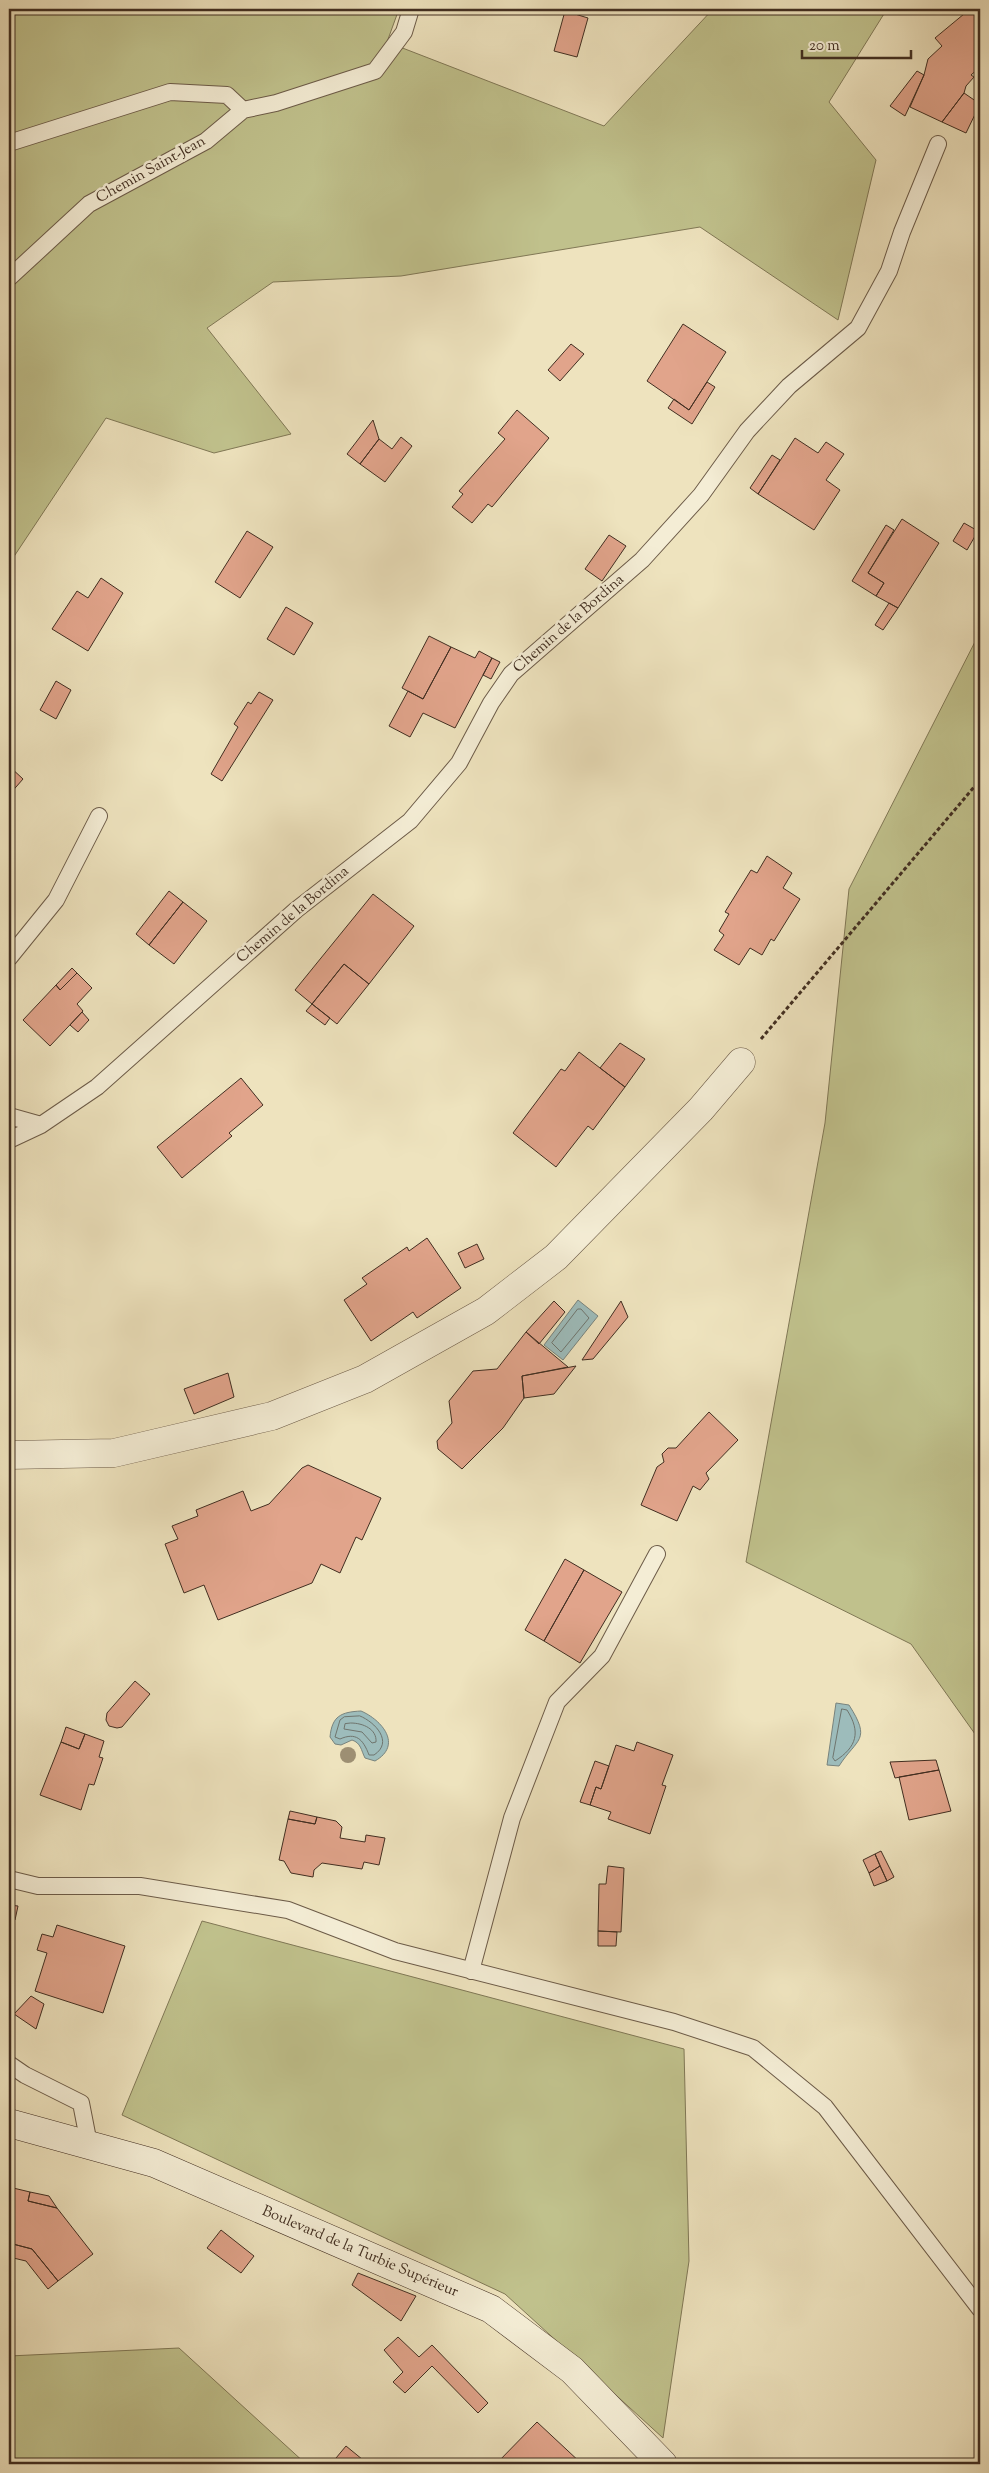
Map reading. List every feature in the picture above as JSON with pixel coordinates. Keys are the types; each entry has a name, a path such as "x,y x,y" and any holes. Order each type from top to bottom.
{"street":[{"path":"9,1455 114,1453 272,1416 365,1379 486,1311 556,1257 701,1109 741,1062"},
{"name":"Boulevard de la Turbie Supérieur","path":"9,2124 154,2163 491,2309 572,2370 663,2464"}],"lane":[{"path":"9,143 170,92 227,95 243,110 276,103 374,71 404,32 411,9"},
{"name":"Chemin Saint-Jean","path":"9,278 89,204 206,141 243,110"},
{"name":"Chemin de la Bordina","path":"9,1140 41,1125 97,1088 296,910 410,821 459,763 491,703 511,674 642,560 701,495 747,431 789,386 858,328 889,271 902,232 938,144"},
{"path":"9,958 56,900 99,816"},
{"path":"9,1116 41,1125"},
{"path":"471,1970 512,1818 557,1702 602,1656 657,1554"},
{"path":"9,1878 38,1886 140,1886 288,1910 395,1951 674,2022 753,2048 825,2107 980,2309"},
{"path":"9,2064 25,2076 81,2103 89,2144"}],"path":[{"path":"741,1062 980,780"}],"green space":[{"path":"9,9 399,9 387,42 604,126 713,9 887,9 829,102 876,160 838,320 700,227 401,276 273,282 207,328 291,434 214,453 106,418 9,564"},
{"path":"980,632 980,1741 911,1644 746,1562 825,1123 849,889"},
{"path":"202,1921 684,2049 689,2261 663,2438 505,2294 122,2115"},
{"path":"179,2348 306,2464 9,2464 9,2356"}],"water":[{"path":"578,1300 598,1316 563,1360 544,1345"},
{"path":"836,1703 849,1705 860,1726 861,1733 856,1744 839,1766 827,1765"},
{"path":"361,1711 376,1720 386,1733 388,1748 375,1761 365,1758 355,1741 352,1740 341,1745 335,1744 330,1737 333,1724 339,1716"}],"building":[{"path":"970,9 978,9 980,12 980,67 971,75 974,77 942,122 910,107 924,75 928,59 942,46 935,38"},
{"path":"565,11 588,18 577,57 554,51"},
{"path":"917,71 924,75 905,116 890,106"},
{"path":"964,93 980,104 966,133 942,122"},
{"path":"683,324 726,352 689,410 647,381"},
{"path":"571,344 584,354 560,381 548,370"},
{"path":"707,382 715,387 692,424 668,408 674,399 689,410"},
{"path":"517,410 549,438 492,507 488,504 472,523 452,507 463,494 459,491 505,439 498,433"},
{"path":"373,420 379,439 360,464 347,454"},
{"path":"401,437 412,446 385,482 360,464 379,439 392,449"},
{"path":"795,438 818,453 826,442 844,454 826,480 840,490 814,530 758,494"},
{"path":"772,455 780,460 758,494 750,488"},
{"path":"902,519 939,543 898,608 876,596 884,583 868,573"},
{"path":"964,523 978,531 967,550 953,541"},
{"path":"886,525 894,530 868,573 884,583 876,596 852,581"},
{"path":"247,531 273,547 240,598 215,582"},
{"path":"609,535 626,546 602,581 585,569"},
{"path":"101,578 123,593 88,651 52,629 77,591 88,598"},
{"path":"889,603 898,608 883,630 875,625"},
{"path":"286,607 313,623 294,655 267,639"},
{"path":"429,636 451,647 423,699 402,688"},
{"path":"451,647 475,658 479,651 492,658 455,728 423,713 410,737 389,726 408,691 423,699"},
{"path":"492,658 500,662 491,679 483,675"},
{"path":"56,681 71,690 56,719 40,710"},
{"path":"259,692 273,700 222,781 211,774 238,727 234,724 248,702 251,704"},
{"path":"9,766 23,779 9,795"},
{"path":"767,856 792,873 783,888 800,899 774,941 771,939 762,955 750,948 739,965 714,950 724,935 719,931 729,914 725,912 751,870 757,873"},
{"path":"169,891 183,902 149,945 136,934"},
{"path":"373,894 414,926 369,984 344,964 312,1004 295,990"},
{"path":"183,902 207,921 174,964 149,945"},
{"path":"344,964 369,984 337,1024 312,1004"},
{"path":"72,968 77,973 60,990 56,985"},
{"path":"77,973 92,988 77,1004 83,1011 50,1046 23,1020 56,985 60,990"},
{"path":"312,1004 330,1018 325,1025 306,1011"},
{"path":"82,1012 89,1020 78,1032 70,1025"},
{"path":"620,1043 645,1059 625,1087 600,1068"},
{"path":"579,1052 625,1087 593,1130 588,1126 556,1167 513,1133 561,1069 565,1071"},
{"path":"241,1078 263,1105 229,1133 232,1136 182,1178 157,1147"},
{"path":"427,1238 461,1288 417,1318 413,1312 371,1341 344,1300 367,1284 362,1278 407,1247 409,1251"},
{"path":"477,1244 484,1259 465,1268 458,1253"},
{"path":"554,1301 565,1312 539,1344 526,1332"},
{"path":"621,1301 628,1317 593,1359 582,1360"},
{"path":"526,1332 568,1367 522,1376 524,1398 503,1428 462,1469 438,1449 437,1441 452,1423 449,1401 473,1371 497,1369"},
{"path":"576,1366 554,1394 524,1398 522,1376"},
{"path":"228,1373 234,1397 194,1414 184,1389"},
{"path":"709,1412 738,1440 706,1473 709,1479 700,1490 693,1486 677,1521 641,1505 657,1467 664,1462 662,1454 668,1448 676,1448"},
{"path":"308,1465 381,1498 362,1540 356,1537 340,1573 321,1564 312,1583 218,1620 204,1585 184,1593 165,1544 178,1539 172,1526 198,1516 196,1510 243,1491 251,1511 269,1504 302,1468"},
{"path":"565,1559 584,1570 544,1641 525,1630"},
{"path":"584,1570 622,1592 580,1663 544,1641"},
{"path":"135,1681 150,1694 122,1727 109,1726 106,1720 107,1713"},
{"path":"66,1727 85,1734 79,1749 61,1742"},
{"path":"85,1734 104,1741 99,1757 103,1758 94,1785 89,1784 81,1810 40,1795 61,1742 79,1749"},
{"path":"637,1742 673,1755 662,1785 666,1786 650,1834 608,1819 611,1812 590,1805 596,1787 601,1789 616,1745 634,1751"},
{"path":"936,1760 939,1770 895,1778 890,1762"},
{"path":"595,1761 609,1766 601,1789 596,1787 590,1805 580,1802"},
{"path":"939,1770 951,1811 909,1820 899,1777"},
{"path":"290,1811 317,1817 315,1824 288,1819"},
{"path":"317,1817 336,1821 342,1827 340,1838 365,1842 366,1835 385,1838 379,1865 364,1862 362,1869 322,1863 314,1870 313,1877 291,1873 284,1861 279,1860 288,1819 315,1824"},
{"path":"881,1851 894,1877 887,1881 875,1854"},
{"path":"875,1854 880,1866 869,1873 863,1860"},
{"path":"608,1866 624,1868 621,1932 598,1931 599,1884 606,1884"},
{"path":"880,1866 887,1881 874,1886 869,1873"},
{"path":"9,1905 18,1906 15,1920 9,1919"},
{"path":"57,1925 125,1946 103,2013 35,1991 47,1953 37,1950 42,1934 53,1937"},
{"path":"598,1931 617,1932 616,1946 598,1946"},
{"path":"31,1996 44,2004 36,2029 14,2014"},
{"path":"9,2187 30,2192 28,2201 57,2208 93,2254 58,2281 32,2249 9,2243"},
{"path":"30,2192 49,2196 57,2208 28,2201"},
{"path":"221,2230 254,2256 241,2273 207,2248"},
{"path":"9,2243 32,2249 58,2281 48,2289 26,2261 9,2257"},
{"path":"358,2273 416,2296 401,2321 352,2285"},
{"path":"398,2337 419,2357 432,2345 488,2403 478,2413 432,2366 405,2393 393,2382 403,2372 384,2350"},
{"path":"537,2422 582,2464 496,2464"},
{"path":"346,2446 368,2464 331,2464"}]}
